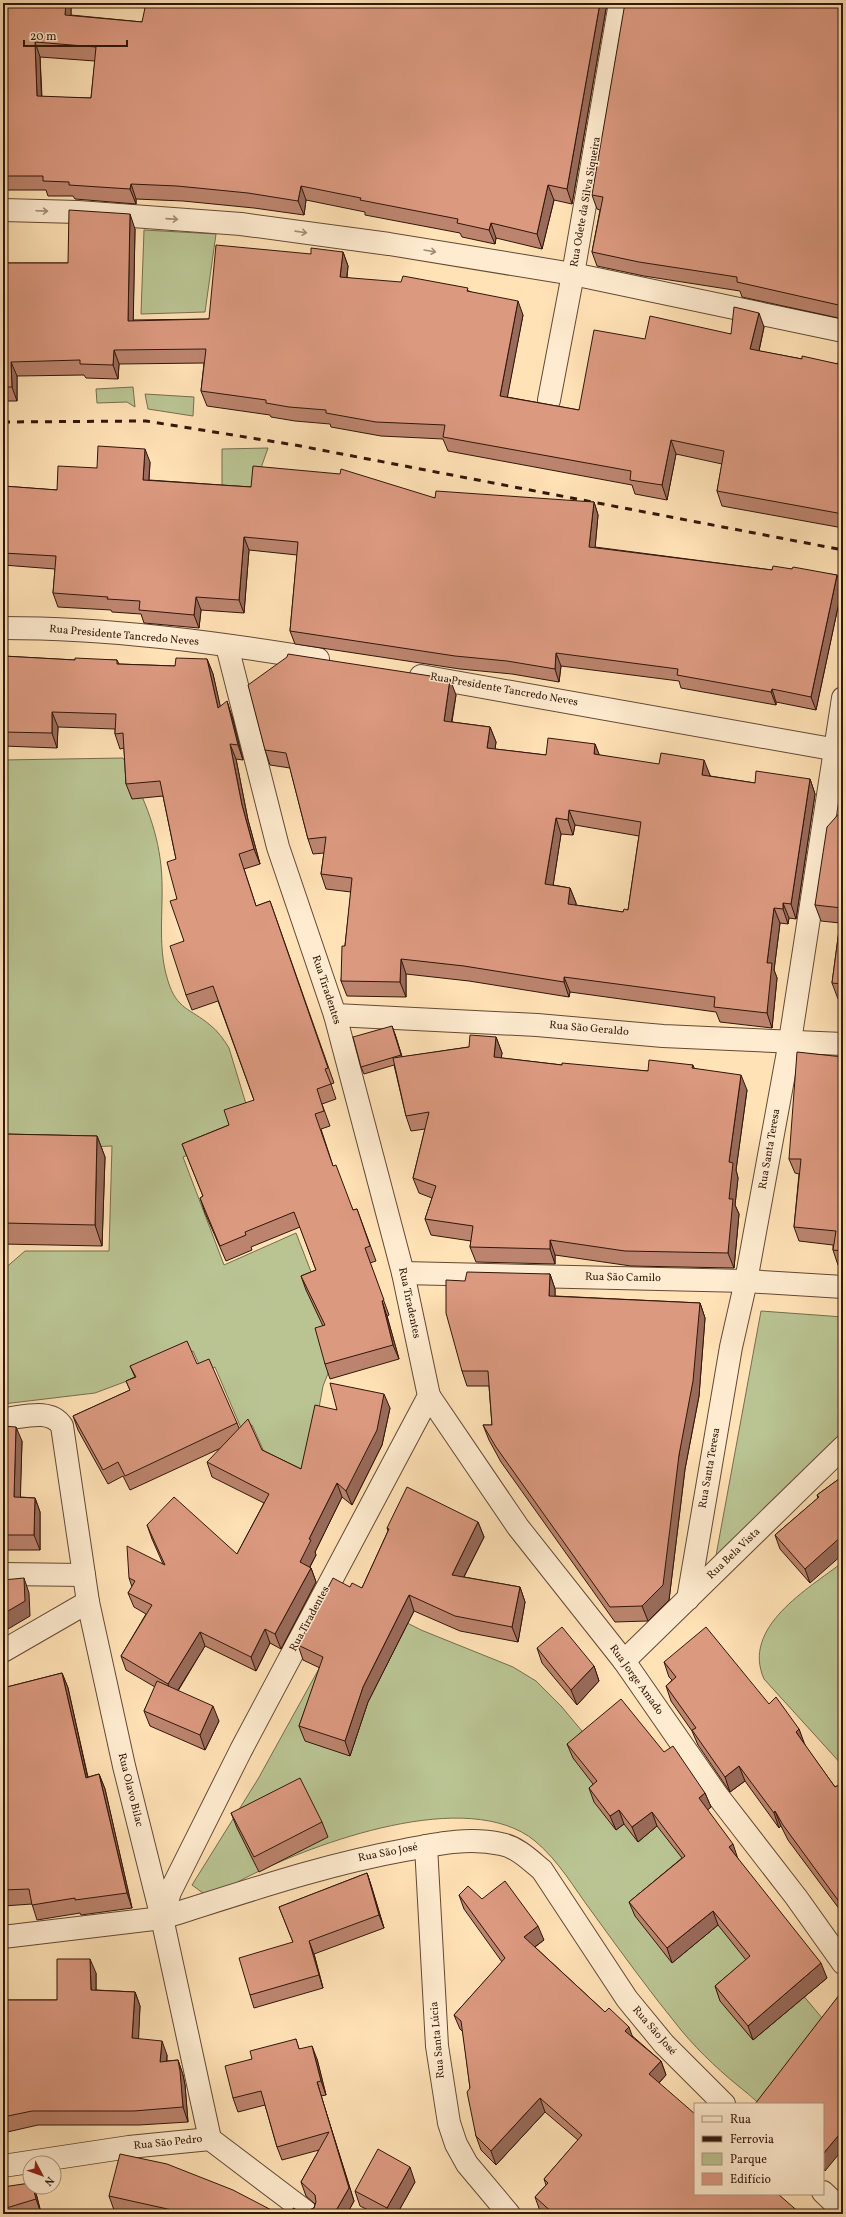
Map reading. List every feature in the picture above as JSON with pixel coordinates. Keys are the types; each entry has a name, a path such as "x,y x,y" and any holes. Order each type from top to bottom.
{"street":[{"name":"Rua Odete da Silva Siqueira","path":"549,400 573,274 620,3"},
{"path":"3,210 78,212 241,224 389,244 573,274 843,331"},
{"name":"Rua Presidente Tancredo Neves","path":"3,628 118,633 182,639 339,662"},
{"name":"Rua Tiradentes","path":"162,1918 179,1873 241,1750 429,1396 403,1273 335,1015 278,847 227,646"},
{"name":"Rua Presidente Tancredo Neves","path":"400,672 839,750"},
{"name":"Rua Santa Teresa","path":"688,1599 731,1347 746,1281 790,1041 839,750 843,698"},
{"name":"Rua São Geraldo","path":"335,1015 537,1025 663,1036 843,1044"},
{"name":"Rua São Camilo","path":"403,1273 746,1281 843,1288"},
{"name":"Rua Jorge Amado","path":"429,1396 518,1527 624,1661 717,1794 796,1897 843,1963"},
{"name":"Rua Olavo Bilac","path":"3,1419 48,1415 58,1419 64,1434 88,1602 124,1766 162,1918"},
{"name":"Rua Bela Vista","path":"624,1661 843,1446"},
{"path":"3,1574 84,1575"},
{"path":"3,1651 88,1602"},
{"name":"Rua São José","path":"162,1918 266,1885 362,1858 443,1842 460,1841 503,1844 523,1854 537,1866 563,1902 627,1999 664,2044 723,2103"},
{"name":"Rua Santa Lúcia","path":"426,1846 437,2046 449,2123 456,2144 467,2164 509,2214"},
{"path":"3,1937 162,1918 210,2139"},
{"name":"Rua São Pedro","path":"3,2166 122,2148 210,2139 309,2214"},
{"path":"824,2193 843,2211"}],"green space":[{"path":"144,230 216,234 205,312 141,314"},
{"path":"133,387 135,407 127,402 97,403 96,389"},
{"path":"145,394 194,397 193,416 148,409"},
{"path":"268,448 249,502 222,499 222,449"},
{"path":"123,758 148,810 159,852 162,880 162,953 168,981 172,991 180,1003 213,1027 229,1048 253,1127 183,1157 224,1265 296,1233 315,1282 331,1366 323,1386 306,1479 269,1463 252,1425 241,1428 215,1367 203,1373 193,1351 127,1381 95,1393 3,1404 3,1270 25,1251 109,1251 112,1146 3,1150 3,760"},
{"path":"761,1311 843,1317 843,1433 715,1561"},
{"path":"843,1562 843,1766 764,1679 759,1660 762,1643 770,1626 782,1611 813,1584"},
{"path":"358,1598 421,1630 513,1667 536,1681 561,1706 843,2043 823,2103 760,2103 721,2071 696,2047 669,2016 552,1857 535,1841 506,1825 471,1819 432,1819 391,1826 350,1836 276,1863 242,1879 211,1899 192,1885 258,1779"}],"building":[{"path":"3,3 66,3 65,15 142,22 146,3 600,3 567,189 548,185 537,234 491,223 489,230 457,223 458,219 360,200 361,198 301,186 298,201 248,193 177,186 131,184 130,189 69,185 69,182 43,181 43,176 3,176","holes":["35,42 96,47 91,98 37,96"]},
{"path":"625,3 843,3 843,306 737,282 737,277 639,262 592,252 603,197 592,195"},
{"path":"69,210 130,214 128,321 209,319 216,245 311,254 311,248 343,252 340,277 401,282 403,276 468,288 467,291 518,301 500,396 579,410 594,330 645,339 650,316 731,334 734,307 759,313 750,349 802,359 802,356 838,364 843,337 843,514 717,491 724,451 671,440 662,485 630,480 631,471 443,437 445,425 376,422 326,413 326,410 289,407 266,403 266,400 201,391 206,349 114,350 113,365 80,364 80,360 11,362 12,387 3,387 3,263 68,263"},
{"path":"98,446 145,449 143,480 251,487 253,466 340,474 341,469 435,498 436,491 594,502 589,547 772,570 773,566 792,569 793,567 837,575 811,697 772,689 771,692 677,675 678,669 556,653 555,669 507,661 455,656 290,631 298,542 244,537 239,600 196,597 194,615 139,610 140,601 53,593 56,556 3,553 3,486 57,490 58,466 97,468"},
{"path":"288,654 450,679 444,721 490,727 487,748 546,755 548,738 595,744 594,754 659,764 661,753 704,760 702,775 755,783 756,771 810,779 791,904 783,903 783,909 774,908 767,963 772,963 767,1013 714,1007 715,997 564,977 564,982 464,966 401,959 400,982 341,981 342,946 345,946 352,878 321,874 326,837 308,839 286,753 265,750 248,685 287,657","holes":["569,810 641,822 628,910 624,909 623,912 568,904 570,888 545,884 556,818 568,820"]},
{"path":"3,656 75,660 75,658 117,660 117,664 175,666 176,658 207,659 218,708 227,701 238,745 230,744 242,805 254,849 239,854 256,906 270,901 328,1068 325,1069 331,1084 317,1089 324,1111 315,1114 333,1166 336,1165 353,1210 357,1209 370,1246 365,1248 384,1300 382,1301 393,1345 325,1364 315,1328 325,1325 301,1276 316,1270 294,1212 245,1232 246,1235 220,1246 200,1198 203,1196 182,1144 229,1125 224,1110 254,1100 213,986 186,995 170,946 184,941 170,901 177,899 167,862 176,859 160,781 126,784 123,733 115,734 116,714 52,712 52,733 3,732"},
{"path":"843,809 843,984 832,983 842,908 815,905 827,827"},
{"path":"392,1026 401,1055 361,1067 353,1037"},
{"path":"470,1035 496,1037 494,1057 562,1065 562,1063 648,1071 649,1060 693,1065 692,1068 741,1075 729,1162 733,1163 729,1199 733,1199 728,1253 625,1251 550,1240 550,1249 470,1247 473,1226 425,1219 436,1186 413,1178 429,1112 406,1116 393,1058 469,1047"},
{"path":"797,1052 843,1057 843,1251 833,1250 836,1231 794,1227 801,1159 789,1159"},
{"path":"3,1134 97,1136 95,1225 3,1223"},
{"path":"467,1272 550,1274 549,1296 700,1303 693,1381 679,1455 663,1585 642,1606 610,1607 496,1447 483,1425 492,1425 488,1371 462,1371 446,1313 446,1280 465,1281"},
{"path":"187,1341 197,1364 209,1359 237,1423 125,1476 118,1462 103,1470 73,1416 130,1390 126,1381 136,1377 130,1366"},
{"path":"330,1383 384,1394 377,1430 346,1491 337,1483 309,1539 311,1540 300,1562 311,1568 275,1634 265,1629 251,1657 200,1632 168,1684 121,1656 152,1605 128,1593 135,1581 129,1578 127,1546 165,1565 147,1525 174,1497 237,1554 269,1494 207,1462 248,1419 262,1450 301,1469 315,1405 337,1410"},
{"path":"3,1426 16,1427 14,1497 35,1498 34,1535 3,1535"},
{"path":"843,1476 843,1525 838,1529 843,1535 805,1569 775,1535 819,1497 817,1495"},
{"path":"407,1487 478,1522 452,1575 520,1587 512,1627 455,1616 409,1595 363,1687 345,1741 299,1726 323,1657 298,1645 333,1578 350,1587 352,1583 362,1588 389,1529 387,1528"},
{"path":"24,1578 25,1601 3,1614 3,1580"},
{"path":"562,1627 594,1666 571,1690 537,1648"},
{"path":"706,1627 769,1704 776,1697 799,1729 796,1732 835,1787 843,1783 843,1907 783,1825 775,1811 774,1813 739,1766 725,1777 692,1730 696,1728 666,1686 676,1677 664,1662"},
{"path":"62,1673 86,1778 99,1774 127,1893 75,1900 75,1898 32,1905 29,1889 3,1890 3,1688"},
{"path":"157,1681 213,1706 200,1735 144,1711"},
{"path":"621,1699 664,1752 673,1746 705,1793 699,1798 733,1844 729,1847 821,1963 748,2026 715,1986 750,1956 713,1911 667,1948 629,1902 685,1856 652,1812 632,1827 619,1810 610,1816 589,1788 597,1781 567,1744"},
{"path":"300,1778 322,1822 254,1857 231,1813"},
{"path":"367,1873 379,1915 309,1941 319,1975 250,1995 239,1958 293,1942 279,1907"},
{"path":"505,1881 538,1926 524,1937 605,2012 609,2008 629,2027 625,2031 661,2061 649,2074 694,2113 694,2195 779,2195 801,2214 565,2214 560,2210 557,2214 554,2214 535,2197 548,2183 544,2179 582,2135 540,2098 491,2151 476,2136 467,2092 470,2088 461,2021 454,2015 505,1958 459,1895 468,1886 482,1899"},
{"path":"57,1959 90,1959 91,1990 135,1992 132,2038 162,2041 160,2062 178,2060 183,2107 134,2111 32,2111 3,2117 3,2000 57,2000"},
{"path":"843,1990 843,2130 824,2153 824,2103 756,2103"},
{"path":"296,2039 299,2049 312,2046 321,2081 317,2082 349,2188 334,2214 283,2214 286,2210 295,2213 293,2208 303,2213 314,2208 316,2202 315,2195 301,2182 329,2132 277,2147 261,2091 233,2098 225,2066 252,2059 250,2051"},
{"path":"378,2149 410,2167 387,2208 355,2191"},
{"path":"120,2154 167,2164 233,2190 279,2214 171,2214 172,2210 109,2196"},
{"path":"22,2184 22,2195 35,2195 36,2199 3,2209 3,2187"}],"railway":[{"path":"3,422 146,421 295,445 843,550"}]}
